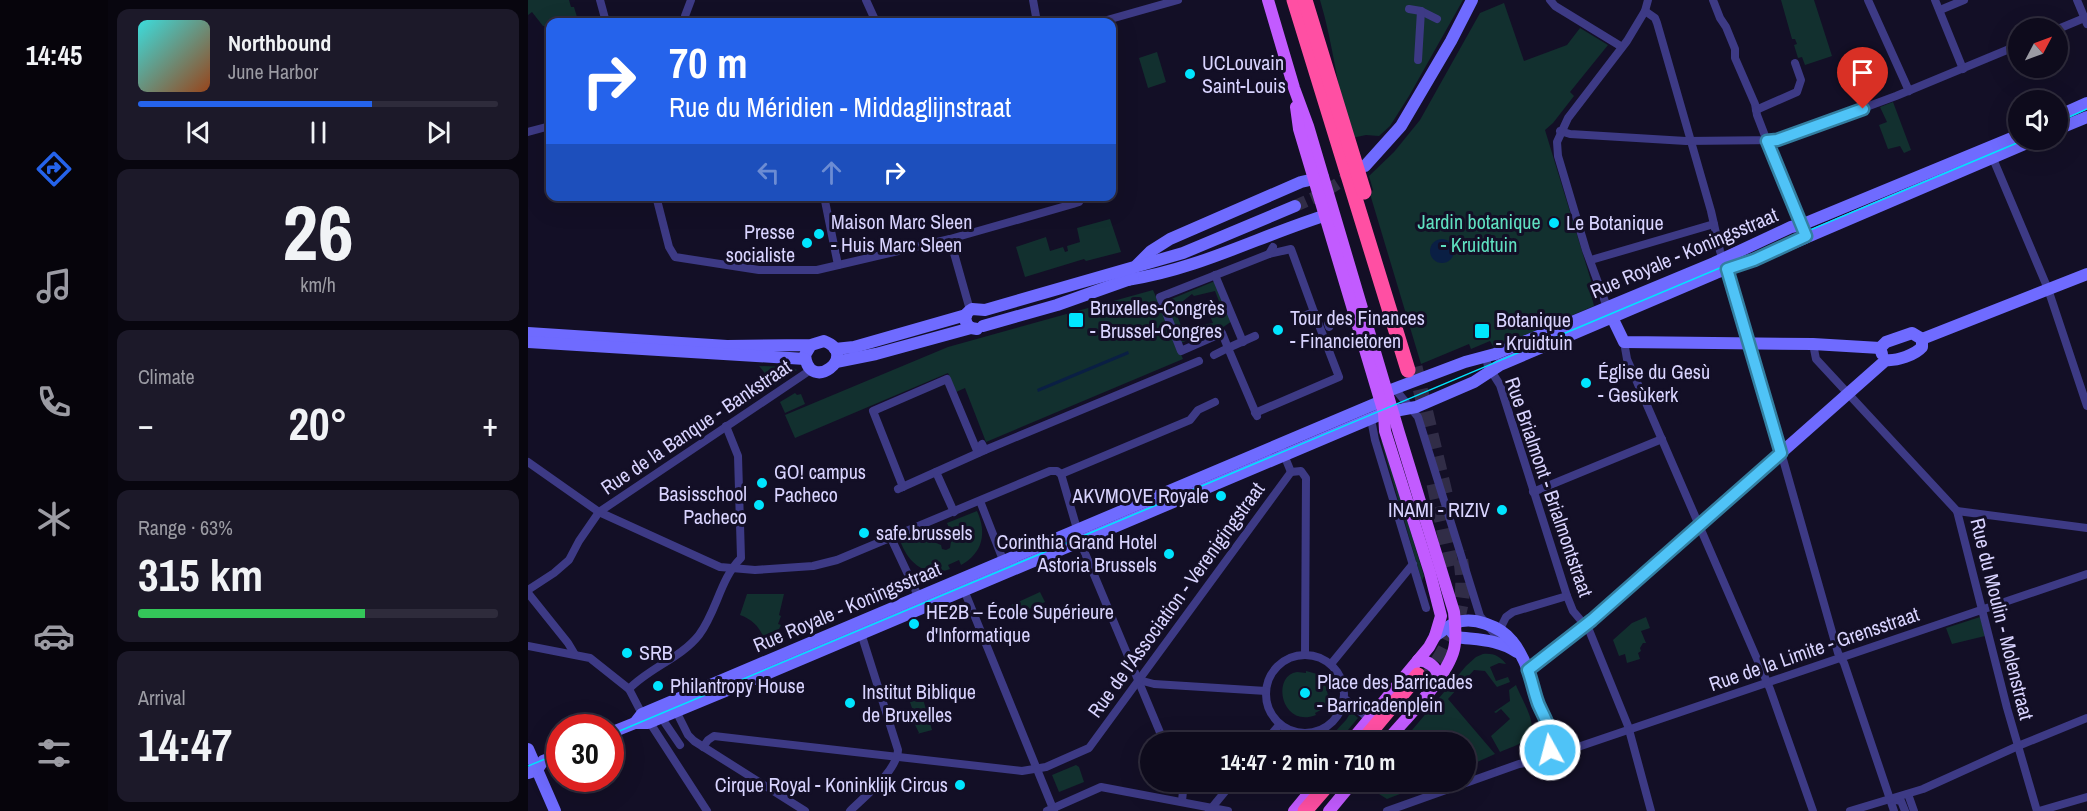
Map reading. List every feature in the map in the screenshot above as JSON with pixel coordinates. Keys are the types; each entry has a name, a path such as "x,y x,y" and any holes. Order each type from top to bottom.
{"highway":[{"path":"1294,0 1412,368 1339,108 1305,0"},
{"path":"1316,0 1325,32 1339,108"},
{"path":"1371,732 1425,673"},
{"path":"1381,732 1425,673"},
{"path":"1305,810 1321,792"},
{"path":"1305,810 1328,792"}],"main road":[{"path":"1268,0 1294,88 1299,129 1319,178 1388,393 1389,412 1385,431 1430,573 1441,616 1425,673 1392,732"},
{"path":"1359,732 1370,719 1425,673 1452,657 1453,629 1450,596 1402,442 1389,412"},
{"path":"1305,810 1313,792"},
{"path":"1329,811 1345,792"}],"street":[{"path":"600,0 605,18"},
{"path":"686,18 691,0"},
{"path":"866,0 874,18"},
{"path":"1033,0 1035,18"},
{"path":"1114,18 1178,0"},
{"path":"1550,0 1555,6 1622,47"},
{"path":"1648,0 1645,11 1627,41 1560,131 1557,142 1558,156 1609,313 1624,342 1627,359 1768,682 1813,811"},
{"path":"1713,0 1735,49 1735,58 1803,231"},
{"path":"1868,0 1909,91"},
{"path":"1935,0 1963,69"},
{"path":"1940,10 1964,0"},
{"path":"2068,26 2086,20 2077,0"},
{"path":"1365,165 1401,126 1473,1"},
{"path":"1409,9 1421,11 1437,19"},
{"path":"1418,60 1421,11"},
{"path":"1645,11 1655,18 1657,23 1713,225 1750,344 1840,657 1898,801 1905,811"},
{"path":"1560,131 1570,134 1690,141 1767,141 1787,137 1909,91 2008,50"},
{"path":"1756,110 1797,92 1801,81 1795,63"},
{"path":"2068,112 2087,103"},
{"path":"2068,125 2087,117"},
{"path":"528,132 546,127"},
{"name":"Rue Royale - Koningsstraat","path":"1990,153 2008,142"},
{"name":"Rue Royale - Koningsstraat","path":"643,720 676,711 921,602 1282,451 1372,422 1389,412 1411,408 1474,382 1500,365 1609,313 1725,264 1791,227 1803,231 1990,153 2008,148"},
{"path":"1990,153 2048,290 2087,406"},
{"path":"1133,269 1165,241 1301,182 1319,178"},
{"path":"657,201 669,247 675,257 766,270 817,270 950,239 1074,201"},
{"path":"825,201 838,265"},
{"path":"811,345 806,351 809,364 816,372 826,372 835,356 854,347 972,312 1133,269 1182,253 1295,206"},
{"path":"1127,280 1180,270 1330,214"},
{"path":"1591,260 1713,225"},
{"path":"950,239 972,312"},
{"path":"1291,249 1314,312 1326,326 1339,377 1256,414 1228,348 1223,330 1181,351 1160,301 1160,297 1215,275 1271,251 1291,249"},
{"path":"835,356 876,354 1057,305 1127,280 1166,263 1182,253"},
{"path":"1922,339 2087,274"},
{"path":"1215,275 1243,342"},
{"path":"972,312 965,321 977,327"},
{"path":"972,312 986,317 977,327"},
{"path":"1298,318 1314,312"},
{"name":"Rue Royale - Koningsstraat","path":"1282,451 1388,393 1465,362 1486,358 1609,313"},
{"path":"528,333 727,346 811,345 824,341 835,356"},
{"path":"1624,342 1636,344 1813,344 1880,348 1887,342 1912,333 1922,339"},
{"path":"1214,354 1255,336"},
{"path":"1528,670 1585,625 1886,360 1893,360 1919,351 1922,347 1922,339"},
{"path":"528,342 809,364"},
{"name":"Rue du Moulin - Molenstraat","path":"1813,344 1816,359 1957,511 2018,746 2038,811"},
{"path":"1880,348 1886,360"},
{"name":"Rue Brialmont - Brialmontstraat","path":"1486,358 1500,385 1567,596 1573,611 1589,630 1628,730 1651,811"},
{"path":"982,449 947,379 873,411 901,488 982,449 1199,361"},
{"name":"Rue de la Banque - Bankstraat","path":"599,512 726,426 809,364"},
{"path":"1388,393 1411,408 1418,417 1474,601 1480,616 1502,644"},
{"path":"1061,474 1190,420 1198,410 1215,402"},
{"path":"1372,422 1426,609"},
{"path":"629,689 699,635 733,567 741,558 738,456 726,426"},
{"path":"1533,492 1662,439"},
{"path":"1282,451 1291,472 1300,471 1306,478 1305,655"},
{"path":"528,462 599,512 720,567 755,570 813,566 837,560 1050,471 1057,471 1061,474 1079,536 1160,732"},
{"path":"936,472 954,512"},
{"name":"Rue de l'Association - Verenigingstraat","path":"1037,770 1089,748 1291,472"},
{"path":"980,501 1006,567"},
{"path":"1957,511 2087,528"},
{"path":"574,653 528,592 568,560 599,512"},
{"path":"891,538 921,602"},
{"path":"1331,664 1413,564"},
{"name":"Rue de la Limite - Grensstraat","path":"1552,746 1572,748 1628,730 2087,574"},
{"path":"963,585 1051,810 1101,788 1228,811"},
{"path":"1499,631 1506,617 1513,612 1567,596"},
{"path":"1441,616 1453,629 1502,644 1521,655"},
{"path":"1387,811 1544,756 1552,746 1549,729 1537,701 1528,670 1512,640 1486,624 1463,621 1453,629 1435,636"},
{"path":"850,811 891,770 898,758 898,750 860,629"},
{"name":"Rue Royale - Koningsstraat","path":"624,727 860,629"},
{"path":"528,646 574,653 590,658 629,689 643,720 707,811"},
{"path":"1296,732 1280,724 1268,707 1266,691 1269,680 1278,665 1294,657 1305,655 1321,658 1331,664 1341,678 1344,698 1335,720 1316,732"},
{"path":"1139,680 1154,684 1266,691"},
{"path":"1344,698 1370,719"},
{"path":"676,711 689,741"},
{"path":"1850,811 1898,801 2018,746 2087,718"},
{"path":"665,723 689,741 703,747 805,811"},
{"path":"1273,732 1280,724"},
{"path":"1519,764 1536,753 1549,729"},
{"path":"703,747 714,736 898,758 1022,771 1037,770"},
{"path":"533,763 555,811"},
{"path":"1182,801 1183,792"},
{"path":"1210,809 1224,792"},
{"path":"2038,811 2087,797"},
{"path":"1898,801 1914,811"}],"green space":[{"path":"528,0 569,0 577,17 546,18 546,26 543,26 532,12 528,15"},
{"path":"1320,0 1463,0 1409,96 1390,126 1379,136 1366,135 1352,138"},
{"path":"1781,0 1814,0 1832,56 1805,65 1802,57 1798,58 1794,45 1797,44 1795,39 1792,39"},
{"name":"Jardin botanique - Kruidtuin","path":"1504,3 1524,61 1567,45 1580,28 1608,45 1570,92 1574,96 1545,130 1596,297 1592,298 1594,306 1494,348 1490,341 1471,349 1469,344 1421,364 1370,194 1373,190 1369,176 1394,152 1420,120 1480,13"},
{"path":"1157,52 1166,82 1148,88 1139,58"},
{"path":"1893,102 1911,150 1904,153 1900,146 1888,149 1879,125 1887,122 1880,107"},
{"path":"1110,219 1121,252 1086,261 1084,259 1025,277 1016,247 1046,237 1050,251 1063,247 1065,252 1068,251 1067,246 1080,242 1077,228"},
{"path":"1215,281 1232,321 1222,328 1221,326 1181,343 1164,302","holes":["1215,291 1222,309 1210,316 1213,323 1182,328 1174,308 1192,294 1194,296"]},
{"path":"1153,290 1183,359 986,442 965,388 956,392 948,373 795,438 785,415 948,347"},
{"path":"759,366 793,367 797,370 772,387 768,377"},
{"path":"795,393 801,394 805,404 785,413 780,402"},
{"path":"1383,440 1424,576 1422,581 1381,441"},
{"path":"977,511 982,527 981,542 974,555 961,565 959,560 948,565 950,569 934,572 914,563 904,551 901,543 930,530 934,542 941,545 942,549 950,548 952,535 947,523"},
{"path":"1040,592 1045,602 1011,617 1007,607"},
{"path":"747,594 784,594 779,615 781,616 778,624 781,625 779,629 763,636 754,623 740,615"},
{"path":"1646,617 1650,628 1641,631 1646,643 1643,643 1638,653 1640,659 1627,663 1625,654 1619,656 1613,640 1632,623"},
{"path":"1980,617 1985,636 1952,644 1946,628"},
{"path":"1490,654 1504,661 1506,664 1499,663 1490,667 1496,681 1508,677 1510,682 1497,687 1485,671 1474,670 1448,699 1495,754 1476,763 1476,732 1410,732 1476,657"},
{"path":"1306,671 1317,674 1326,683 1328,702 1324,708 1315,713 1316,715 1304,717 1295,715 1288,708 1282,691 1289,675 1297,672 1306,673"},
{"path":"1516,685 1531,720 1531,734 1521,743 1500,752 1491,736 1510,719 1501,709 1494,712 1510,701 1509,690"},
{"path":"923,699 932,730 917,734 919,733 908,710 912,708 910,702"},
{"path":"1351,712 1358,718 1346,732 1335,732"},
{"path":"1076,765 1079,767 1084,782 1059,792 1052,775"},
{"path":"1378,792 1405,792 1387,799"}],"water":[{"path":"1442,239 1451,242 1454,251 1451,260 1442,263 1433,260 1430,251 1433,242"},
{"path":"1128,351 1129,354 1038,392 1037,389"}],"tunnel":[{"path":"1295,206 1320,195 1354,173"},
{"path":"1415,367 1446,497"},
{"path":"1434,484 1452,569"},
{"path":"1425,681 1444,651 1457,620 1463,588 1459,552"}],"tram line":[{"path":"2068,118 2087,109"},
{"path":"624,729 2008,147"},
{"path":"528,766 546,759"}],"place":[{"name":"UCLouvain Saint-Louis","path":"1190,74"},
{"name":"Le Botanique","path":"1554,223"},
{"name":"Maison Marc Sleen - Huis Marc Sleen","path":"819,234"},
{"name":"Presse socialiste","path":"807,243"},
{"name":"Bruxelles-Congrès - Brussel-Congres","path":"1076,320"},
{"name":"Tour des Finances - Financietoren","path":"1278,330"},
{"name":"Botanique - Kruidtuin","path":"1482,331"},
{"name":"Église du Gesù - Gesùkerk","path":"1586,383"},
{"name":"GO! campus Pacheco","path":"762,483"},
{"name":"AKVMOVE Royale","path":"1221,496"},
{"name":"Basisschool Pacheco","path":"759,505"},
{"name":"INAMI - RIZIV","path":"1502,510"},
{"name":"safe.brussels","path":"864,533"},
{"name":"Corinthia Grand Hotel Astoria Brussels","path":"1169,554"},
{"name":"HE2B – École Supérieure d'Informatique","path":"914,624"},
{"name":"SRB","path":"627,653"},
{"name":"Philantropy House","path":"658,686"},
{"name":"Place des Barricades - Barricadenplein","path":"1305,693"},
{"name":"Institut Biblique de Bruxelles","path":"850,703"},
{"name":"Cirque Royal - Koninklijk Circus","path":"960,785"}],"route":[{"path":"1550,750 1552,746 1549,729 1537,701 1528,670 1592,620 1781,453 1727,269 1754,260 1806,236 1767,141 1777,140 1863,109"}]}
